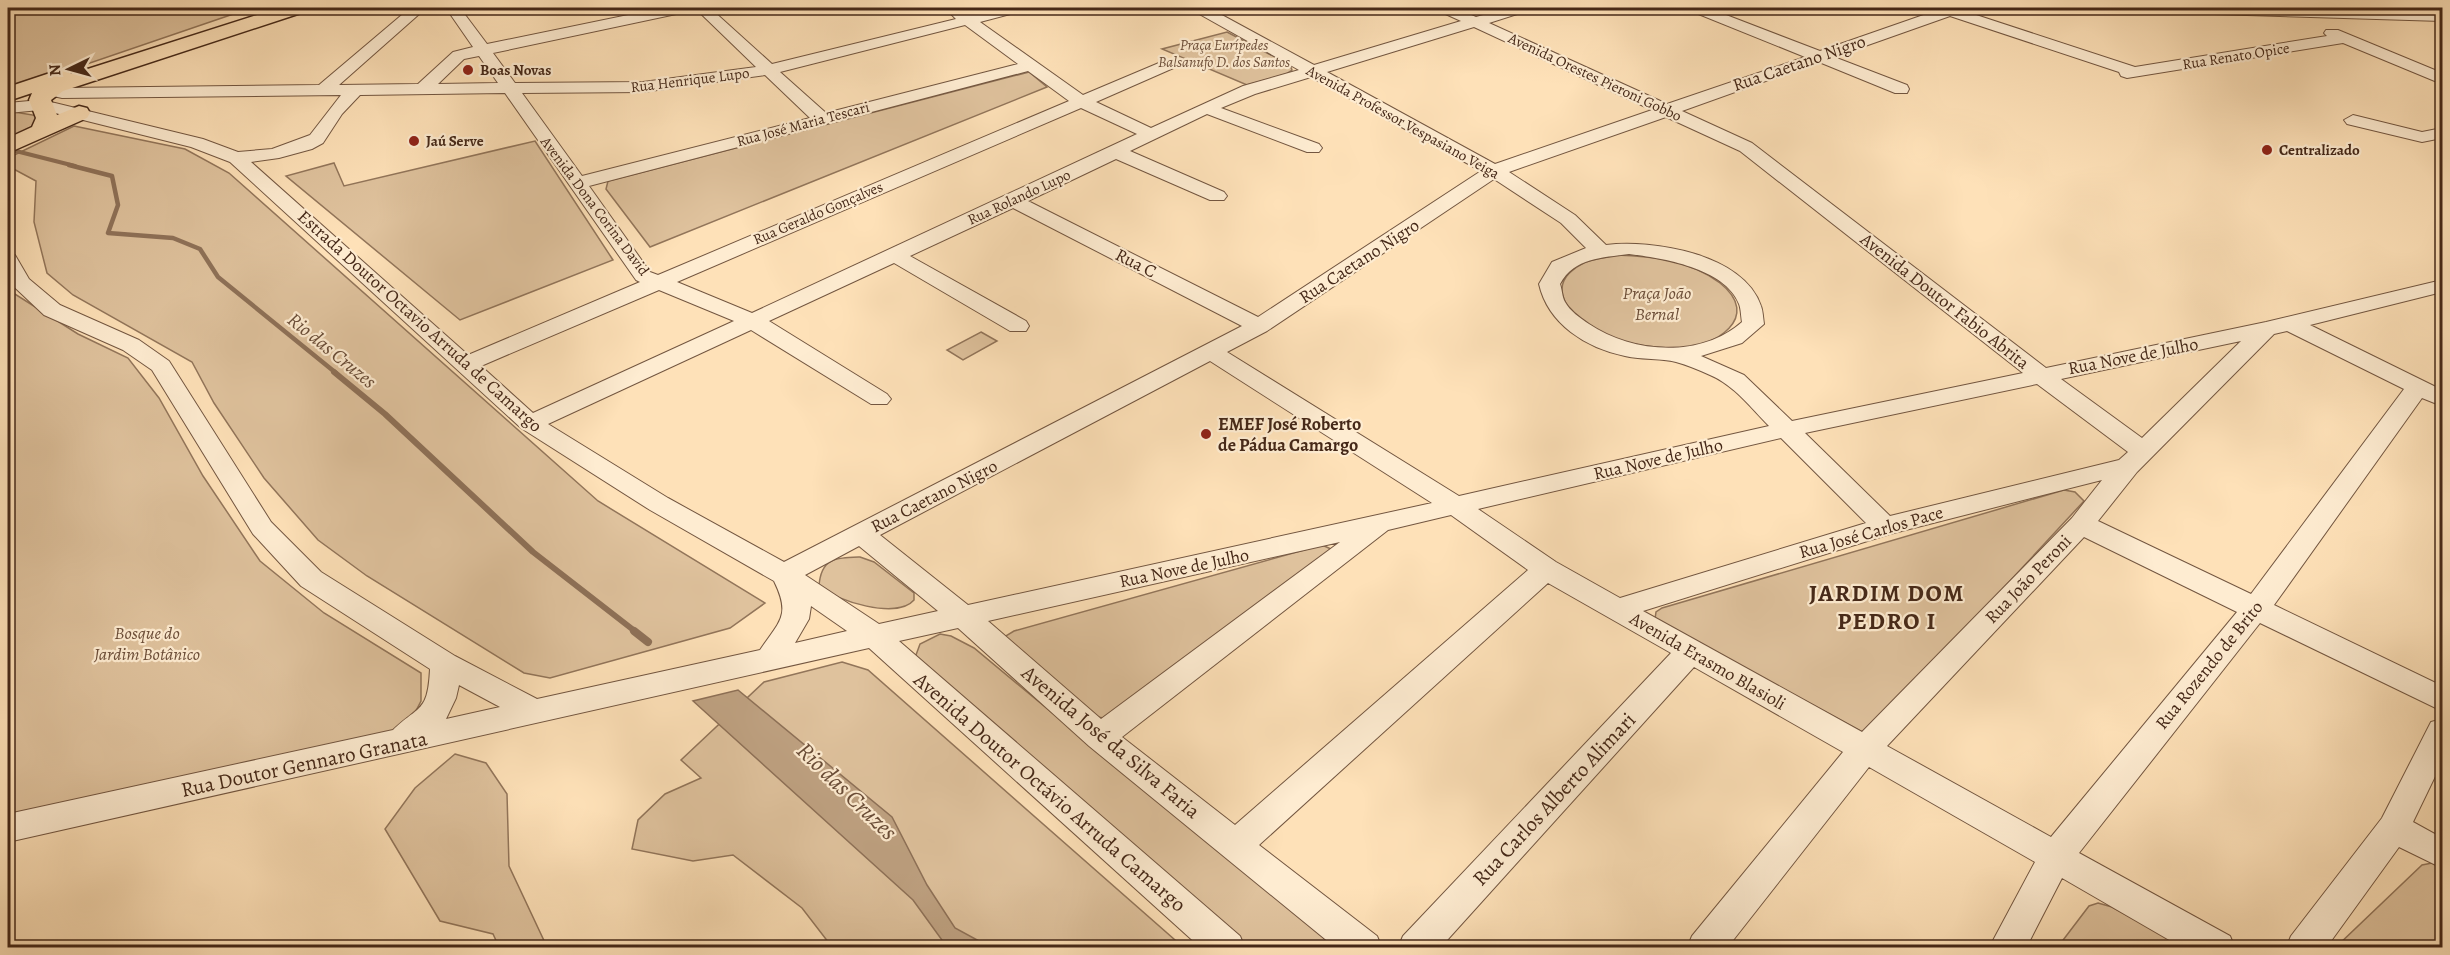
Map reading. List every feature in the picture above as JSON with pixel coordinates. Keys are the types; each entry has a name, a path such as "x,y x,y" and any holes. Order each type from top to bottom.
{"main road":[{"path":"8,94 269,8"},
{"path":"25,139 47,118 40,105 44,93 55,86 297,8"},
{"path":"25,139 79,113"}],"street":[{"path":"322,91 418,8"},
{"name":"Avenida Dona Corina David","path":"453,8 643,276 751,320 879,399"},
{"path":"422,90 459,55 681,8"},
{"path":"702,8 822,119"},
{"path":"949,8 1080,101 1151,134"},
{"name":"Rua Henrique Lupo","path":"55,86 55,91 62,93 643,87 767,70 1017,8"},
{"name":"Avenida Professor Vespasiano Veiga","path":"1199,8 1494,171 1568,219 1599,249"},
{"name":"Avenida Orestes Pieroni Gobbo","path":"1444,8 1746,147"},
{"name":"Rua Rolando Lupo","path":"530,423 1249,90 1522,8"},
{"path":"1696,8 1901,89"},
{"path":"2181,8 2275,9 2442,17"},
{"name":"Rua Caetano Nigro","path":"784,574 1259,326 1494,171 1948,9"},
{"name":"Rua Renato Opice","path":"1948,9 2130,72 2346,38"},
{"path":"2275,9 2442,79"},
{"name":"Rua Geraldo Gonçalves","path":"465,365 1172,63"},
{"name":"Rua José Maria Tescari","path":"578,183 1030,66"},
{"path":"236,158 273,154 306,145 317,139 335,111 355,90"},
{"name":"Rua Henrique Lupo","path":"79,113 129,97 174,93"},
{"path":"146,116 198,93"},
{"name":"Estrada Doutor Octavio Arruda de Camargo","path":"8,108 40,105 79,113 146,116 197,143 236,158 530,423 659,504 784,574 874,635"},
{"path":"1206,108 1313,148"},
{"path":"2353,120 2422,137 2442,133"},
{"name":"Avenida Doutor Fabio Abrita","path":"1746,147 2040,375 2137,459"},
{"path":"1116,152 1217,196"},
{"name":"Rua C","path":"1013,201 1259,326"},
{"path":"1629,248 1673,254 1696,261 1727,278 1747,295 1754,309 1753,324 1741,336 1728,343 1674,354 1636,352 1595,339 1576,328 1553,304 1548,290 1552,276 1564,263 1581,254 1599,249 1629,248"},
{"path":"894,255 1018,326"},
{"path":"8,259 20,282 52,310 130,345 161,366 262,528 311,579 445,664 532,710"},
{"name":"Rua Nove de Julho","path":"874,635 1380,524 1789,429 2212,340 2442,286"},
{"path":"2277,325 2430,393"},
{"name":"Rua João Peroni","path":"1706,948 1863,751 2081,524 2137,459 2242,353 2277,325"},
{"path":"2212,340 2232,345 2242,353"},
{"path":"1728,343 1730,369 1885,526"},
{"name":"Avenida Erasmo Blasioli","path":"1212,352 1454,505 1546,569 1863,751 2056,856 2217,948"},
{"path":"1674,354 1721,371 1748,389"},
{"name":"Rua Rozendo de Brito","path":"2007,948 2056,856 2430,393"},
{"name":"Rua José Carlos Pace","path":"1616,609 1885,526 2137,459"},
{"path":"1100,737 1380,524"},
{"path":"2081,524 2257,607 2442,699"},
{"name":"Avenida José da Silva Faria","path":"861,534 963,616 1100,737 1237,844 1364,948"},
{"path":"1237,844 1546,569"},
{"path":"760,662 795,619 798,602 784,574"},
{"path":"760,662 874,635"},
{"name":"Avenida Doutor Octávio Arruda Camargo","path":"874,635 925,683 1227,948"},
{"name":"Rua Carlos Alberto Alimari","path":"1416,948 1691,651"},
{"name":"Rua Doutor Gennaro Granata","path":"8,828 388,746 532,710 760,662"},
{"path":"388,746 414,733 432,718 445,690 445,664"},
{"path":"2304,948 2394,828 2442,731"},
{"path":"2394,828 2442,854"}],"green space":[{"path":"8,8 251,8 8,91"},
{"name":"Praça Eurípedes Balsanufo D. dos Santos","path":"1227,32 1290,65 1292,70 1286,74 1247,85 1162,49"},
{"path":"1029,72 1047,87 650,247 606,189 608,181"},
{"path":"8,111 39,116 36,126 8,144"},
{"path":"74,126 185,149 229,173 598,501 765,603 730,628 550,678 524,673 367,576 318,540 264,478 214,403 192,362 73,295 47,273 34,222 36,181 8,166 8,158"},
{"path":"535,141 613,260 460,320 286,176 334,163 344,186"},
{"name":"Praça João Bernal","path":"1616,255 1670,261 1708,275 1720,283 1732,296 1737,308 1735,319 1719,336 1692,347 1656,347 1635,344 1614,339 1594,330 1571,311 1563,295 1562,286 1573,270 1582,264"},
{"name":"Bosque do Jardim Botânico","path":"8,286 10,291 78,334 128,358 159,398 203,476 260,561 324,613 421,673 421,701 407,728 8,820"},
{"path":"981,332 997,341 963,360 947,350"},
{"path":"2064,490 2075,492 2084,501 1872,730 1862,732 1655,619 1656,612 1662,608"},
{"path":"1322,545 1331,549 1104,718 1097,717 1004,637 1014,631"},
{"path":"860,557 874,562 914,593 914,600 906,606 894,608 867,606 827,592 819,586 823,570 831,561"},
{"path":"940,634 951,636 974,648 1335,947 1248,947 918,660 916,655 920,644"},
{"path":"842,662 868,670 1183,947 832,947 802,908 733,855 693,861 632,849 638,820 665,794 701,778 681,760 764,682"},
{"path":"455,754 486,763 507,794 509,866 547,947 499,947 493,934 440,921 385,829 415,788"},
{"path":"2432,863 2442,866 2442,947 2335,948 2422,865"},
{"path":"2098,903 2112,907 2187,948 2057,948 2089,906"}],"water":[{"path":"738,690 892,817 927,885 955,928 990,947 947,947 913,900 693,701"}],"waterway":[{"name":"Rio das Cruzes","path":"8,149 75,166"},
{"name":"Rio das Cruzes","path":"69,165 112,176 118,205 108,233 173,238 200,249 218,277 336,373"},
{"name":"Rio das Cruzes","path":"334,372 385,414 533,552 636,632"},
{"name":"Rio das Cruzes","path":"634,631 648,642"}],"place":[{"name":"Boas Novas","path":"468,70"},
{"name":"Jaú Serve","path":"414,141"},
{"name":"Centralizado","path":"2267,150"},
{"name":"EMEF José Roberto de Pádua Camargo","path":"1206,434"}],"district":[{"name":"JARDIM DOM PEDRO I","path":"1887,607"}]}
